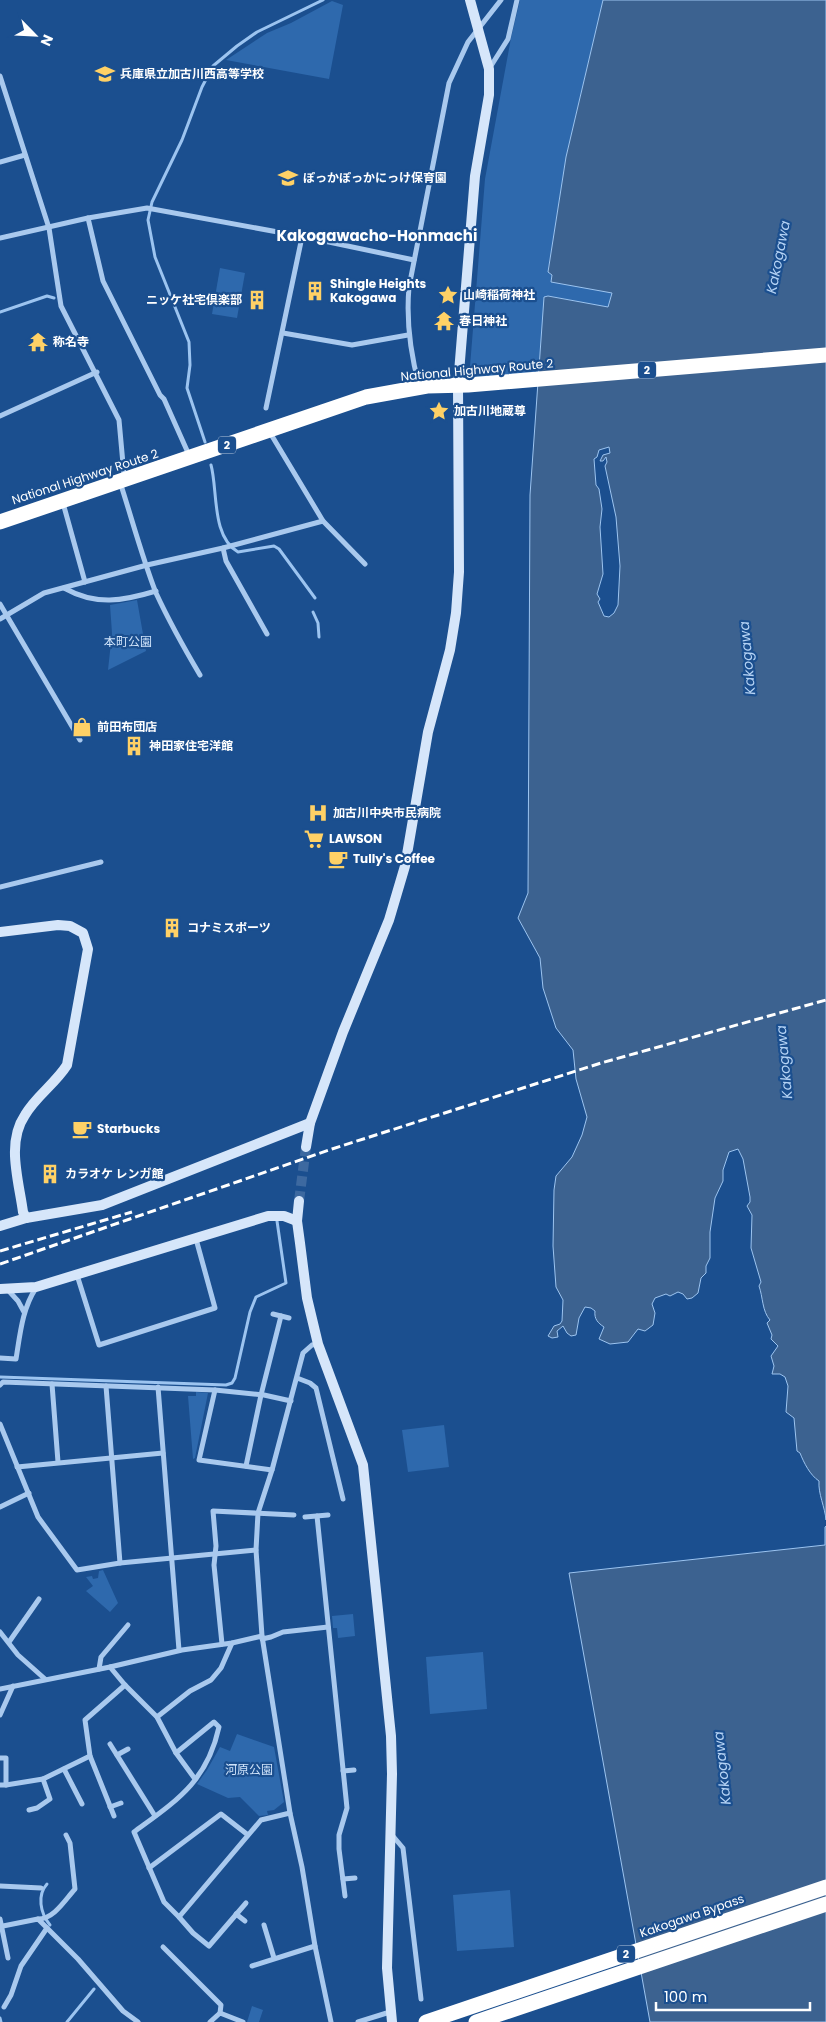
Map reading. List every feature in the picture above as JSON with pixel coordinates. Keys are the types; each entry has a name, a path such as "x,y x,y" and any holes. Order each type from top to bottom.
{"highway":[{"name":"National Highway Route 2","path":"0,522 366,397 420,388 826,355"},
{"name":"Kakogawa Bypass","path":"426,2022 826,1887"},
{"name":"2","path":"476,2022 826,1904"}],"street":[{"path":"306,1147 310,1123 343,1032 389,920 405,866 428,732 450,650 456,613 459,572 463,385 475,176 490,95 489,69 470,0"},
{"path":"420,388 408,336 408,304 414,260 450,83 468,42 501,0"},
{"path":"489,69 508,39 518,0"},
{"path":"0,76 49,228 61,306 119,420 124,475 120,482 147,565 156,591 174,631 200,675"},
{"path":"0,162 25,155"},
{"path":"0,238 88,218 150,209 414,260"},
{"path":"88,218 103,281 163,398 190,458"},
{"path":"266,408 302,237"},
{"path":"283,333 352,345 408,336"},
{"path":"0,416 96,372"},
{"path":"269,431 323,521 365,564"},
{"path":"62,500 85,582"},
{"path":"0,619 44,593 323,521"},
{"path":"223,548 226,561 267,634"},
{"path":"64,588 74,593 107,602 156,591"},
{"path":"0,604 80,740"},
{"path":"0,887 101,862"},
{"path":"0,932 58,925 70,926 83,933 88,949 67,1065 58,1078 24,1115 16,1135 15,1157 23,1212 26,1218"},
{"path":"0,1226 26,1218 102,1205 310,1123"},
{"path":"299,1202 297,1221 307,1298 318,1344 363,1466 391,1736 391,1834 387,1968 391,2017 358,2022"},
{"path":"3,1289 36,1287 268,1216 284,1216 297,1221"},
{"path":"77,1275 99,1345 215,1308 196,1239"},
{"path":"0,1358 16,1359 24,1312 29,1298 36,1287"},
{"path":"3,1289 18,1301 24,1312"},
{"path":"273,1314 289,1318"},
{"path":"246,1466 261,1395 281,1316"},
{"path":"318,1344 312,1345 304,1353 272,1470 258,1513 256,1550 262,1637 290,1814 302,1867 315,1946 331,2022"},
{"path":"297,1378 310,1383 316,1388 343,1499"},
{"path":"0,1385 2,1382 215,1390 261,1395 291,1401"},
{"path":"52,1384 58,1462"},
{"path":"106,1386 120,1562"},
{"path":"158,1387 179,1650"},
{"path":"215,1390 199,1460 272,1470"},
{"path":"0,1424 38,1516 77,1570 120,1562 172,1559 256,1550"},
{"path":"18,1467 163,1453"},
{"path":"0,1507 29,1493"},
{"path":"222,1644 214,1564 216,1554 213,1511 294,1516"},
{"path":"305,1517 328,1515"},
{"path":"317,1516 347,1808 339,1835 345,1896"},
{"path":"9,1642 39,1599"},
{"path":"99,1669 101,1657 128,1625"},
{"path":"0,1689 110,1667 179,1650 262,1637 271,1638 283,1632 328,1628"},
{"path":"0,1632 18,1655 45,1679"},
{"path":"157,1717 190,1691 211,1680 221,1668 232,1643"},
{"path":"110,1667 124,1685 157,1717 176,1753 195,1779"},
{"path":"114,1816 90,1756 85,1720 124,1685"},
{"path":"0,1715 13,1686"},
{"path":"176,1753 214,1722 219,1727 214,1748 206,1766 178,1800 134,1832 164,1902 193,1933 209,1946 246,1903"},
{"path":"110,1744 155,1816"},
{"path":"117,1754 128,1748"},
{"path":"0,1758 6,1758 3,1785 43,1779 90,1756"},
{"path":"64,1769 82,1804"},
{"path":"343,1771 354,1770"},
{"path":"29,1810 37,1808 50,1799 43,1779"},
{"path":"110,1807 121,1803"},
{"path":"149,1868 221,1814 248,1835"},
{"path":"179,1917 261,1820 290,1814"},
{"path":"391,1834 403,1848 421,1999"},
{"path":"2,1926 45,1919 75,1889 70,1843 66,1835"},
{"path":"343,1879 355,1878"},
{"path":"0,1886 41,1888"},
{"path":"236,1914 245,1921"},
{"path":"0,1919 8,1958"},
{"path":"38,1919 78,1959 124,2010 138,2022"},
{"path":"264,1925 274,1958"},
{"path":"4,2007 11,1995 21,1966 47,1928"},
{"path":"252,1966 315,1946"},
{"path":"162,1947 221,2005 220,2012 210,2022"},
{"path":"220,2012 243,2022"}],"green space":[{"path":"520,0 603,0 566,157 548,271 552,275 551,282 612,292 608,307 549,296 545,297 538,375 469,379 485,179 511,38"},
{"path":"332,1 343,5 329,79 226,60 267,33 291,23"},
{"path":"220,268 245,273 237,318 212,314"},
{"name":"本町公園","path":"137,600 146,651 108,670 112,633 110,605"},
{"path":"196,1392 208,1393 195,1458 193,1459 188,1396 196,1396"},
{"path":"444,1425 449,1467 408,1472 402,1430"},
{"path":"103,1570 118,1603 110,1612 86,1591 93,1586 86,1577 98,1578 99,1571"},
{"path":"353,1614 355,1636 338,1638 337,1628 333,1628 332,1616"},
{"path":"483,1652 487,1709 430,1714 426,1657"},
{"name":"河原公園","path":"237,1734 274,1747 284,1802 274,1810 267,1811 268,1815 259,1816 240,1797 228,1798 197,1784 220,1747 230,1751"},
{"path":"510,1890 514,1947 457,1951 453,1895"},
{"path":"252,2006 263,2010 259,2022 247,2022"}],"water":[{"name":"Kakogawa","path":"603,0 826,0 826,1520 819,1481 810,1472 797,1451 794,1418 786,1412 788,1386 785,1377 780,1374 772,1374 774,1366 771,1356 778,1346 771,1339 772,1335 767,1323 770,1320 764,1308 759,1286 761,1282 751,1248 752,1215 747,1206 750,1202 750,1197 743,1159 738,1149 729,1152 723,1170 723,1181 715,1198 710,1232 710,1258 706,1266 706,1273 701,1278 698,1293 692,1298 687,1299 678,1292 670,1296 666,1294 655,1298 652,1304 655,1313 653,1325 645,1331 638,1329 628,1342 610,1344 599,1339 604,1327 597,1320 595,1311 585,1307 579,1318 576,1335 571,1336 563,1326 557,1331 558,1337 552,1338 548,1336 554,1326 562,1321 563,1300 556,1287 553,1246 556,1176 572,1157 582,1135 587,1117 576,1079 573,1050 556,1028 543,988 540,958 518,918 528,893 530,495 544,297 548,296 608,307 612,293 551,282 552,275 548,272 566,157","holes":["609,447 610,453 603,455 600,461 603,461 606,457 607,462 605,466 616,517 620,566 618,605 614,613 609,617 604,616 597,594 603,574 600,527 602,509 599,489 596,485 594,459 597,457 599,450"]},
{"name":"Kakogawa","path":"826,1526 826,2022 650,2022 569,1573 825,1545"}],"waterway":[{"path":"205,442 187,388 190,365 189,342 155,257 148,220 152,202 182,140 202,87 213,66 257,32 323,0"},
{"path":"0,312 47,296 54,298"},
{"path":"211,465 219,524 229,545 238,552 274,546 279,549 315,598"},
{"path":"313,612 318,623 319,637"},
{"path":"0,1377 226,1385 232,1383 235,1378 250,1312 256,1297 286,1283 277,1221"},
{"path":"47,1884 42,1893 41,1904 44,1915 50,1925"},
{"path":"67,2022 94,1989"},
{"path":"0,2018 1,2022"}],"tunnel":[{"path":"299,1201 306,1147"}],"railway":[{"path":"0,1264 332,1149 601,1063 826,1000"},
{"path":"0,1251 132,1212"}],"place":[{"name":"兵庫県立加古川西高等学校","path":"105,74"},
{"name":"ぽっかぽっかにっけ保育園","path":"288,178"},
{"name":"Shingle Heights Kakogawa","path":"315,291"},
{"name":"山崎稲荷神社","path":"448,295"},
{"name":"ニッケ社宅倶楽部","path":"257,300"},
{"name":"春日神社","path":"444,321"},
{"name":"称名寺","path":"38,342"},
{"name":"加古川地蔵尊","path":"439,411"},
{"name":"前田布団店","path":"82,727"},
{"name":"神田家住宅洋館","path":"134,746"},
{"name":"加古川中央市民病院","path":"318,813"},
{"name":"LAWSON","path":"314,839"},
{"name":"Tully's Coffee","path":"338,859"},
{"name":"コナミスポーツ","path":"172,928"},
{"name":"Starbucks","path":"82,1129"},
{"name":"カラオケ レンガ館","path":"50,1174"}],"district":[{"name":"Kakogawacho-Honmachi","path":"377,236"}]}
